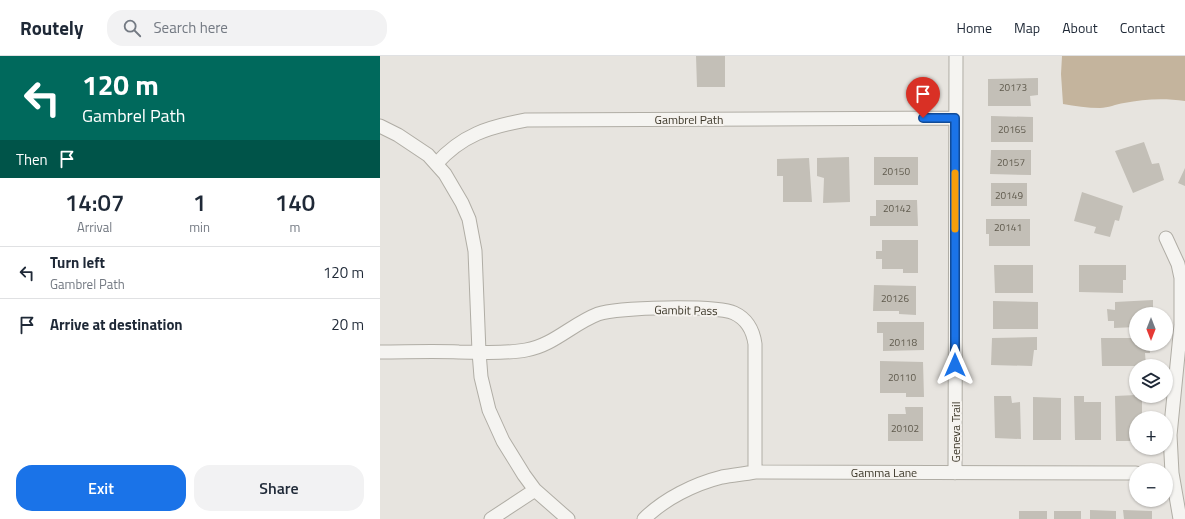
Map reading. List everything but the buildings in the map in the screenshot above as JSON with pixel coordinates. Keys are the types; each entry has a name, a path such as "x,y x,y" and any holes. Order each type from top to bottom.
{"street":[{"name":"Geneva Trail","path":"955,472 956,56"},
{"name":"Gambrel Path","path":"436,164 448,151 482,131 494,126 526,120 955,118"},
{"path":"380,126 398,135 428,155 445,174 462,203 469,219 472,234 477,275 481,377 489,410 510,454 535,490 568,519"},
{"path":"1166,238 1178,264 1181,278 1182,298 1180,349 1170,428 1169,463"},
{"name":"Gambit Pass","path":"380,352 479,352 524,350 537,347 556,338 576,325 600,313 620,310 697,308 728,311 736,314 750,326 756,344 755,472"},
{"name":"Gamma Lane","path":"644,519 657,507 697,486 722,477 755,472 1129,473"},
{"path":"491,519 535,490"},
{"path":"1173,490 1180,519"}],"shaded area":[{"path":"1062,56 1185,56 1185,101 1169,99 1147,100 1100,108 1063,104 1061,74"}],"slow traffic":[{"path":"955,173 955,229"}],"route":[{"path":"923,118 955,118 955,365"}]}
